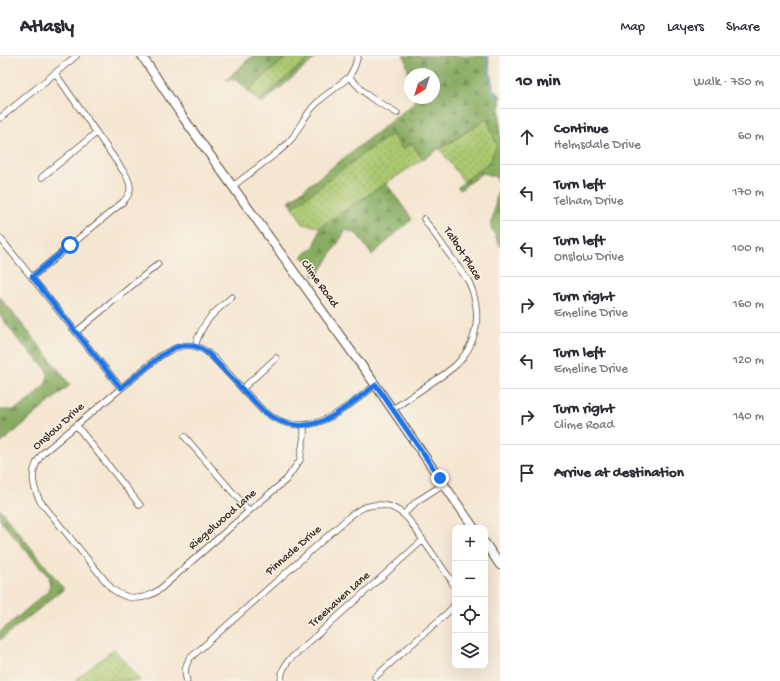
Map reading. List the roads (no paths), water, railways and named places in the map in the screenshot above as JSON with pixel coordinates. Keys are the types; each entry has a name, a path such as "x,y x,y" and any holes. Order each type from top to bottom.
{"main road":[{"name":"Clime Road","path":"142,56 182,116 393,409 472,525"},
{"path":"488,547 500,565"}],"street":[{"path":"0,118 76,56"},
{"path":"233,186 282,148 293,137 312,108 349,77 358,56"},
{"path":"32,277 123,202 128,197 130,190 130,182 126,175 55,73"},
{"path":"349,77 372,98 397,113"},
{"path":"42,177 96,133"},
{"name":"Talbot Place","path":"393,409 449,371 468,348 473,339 476,327 476,302 469,282 424,219"},
{"path":"0,238 121,388"},
{"path":"76,332 158,264"},
{"path":"232,297 212,314 206,322 195,346 200,347 209,354 269,416 285,422 304,426 315,424 336,414 376,385"},
{"name":"Onslow Drive","path":"124,596 112,590 40,501 33,486 33,472 40,457 47,450 160,356 171,349 183,346 195,346"},
{"path":"242,389 276,358"},
{"path":"76,425 140,505"},
{"name":"Riegelwood Lane","path":"124,596 133,598 146,597 160,590 286,480 300,460 304,426"},
{"path":"185,437 249,511"},
{"path":"444,484 417,501 404,514 452,582"},
{"name":"Pinnacle Drive","path":"187,681 185,666 189,659 359,510 365,507 380,504 388,505 404,514"},
{"name":"Treehaven Lane","path":"281,681 281,674 289,660 423,540"},
{"path":"375,677 452,608"}],"waterway":[{"path":"486,56 491,85 496,95 500,99"}]}
